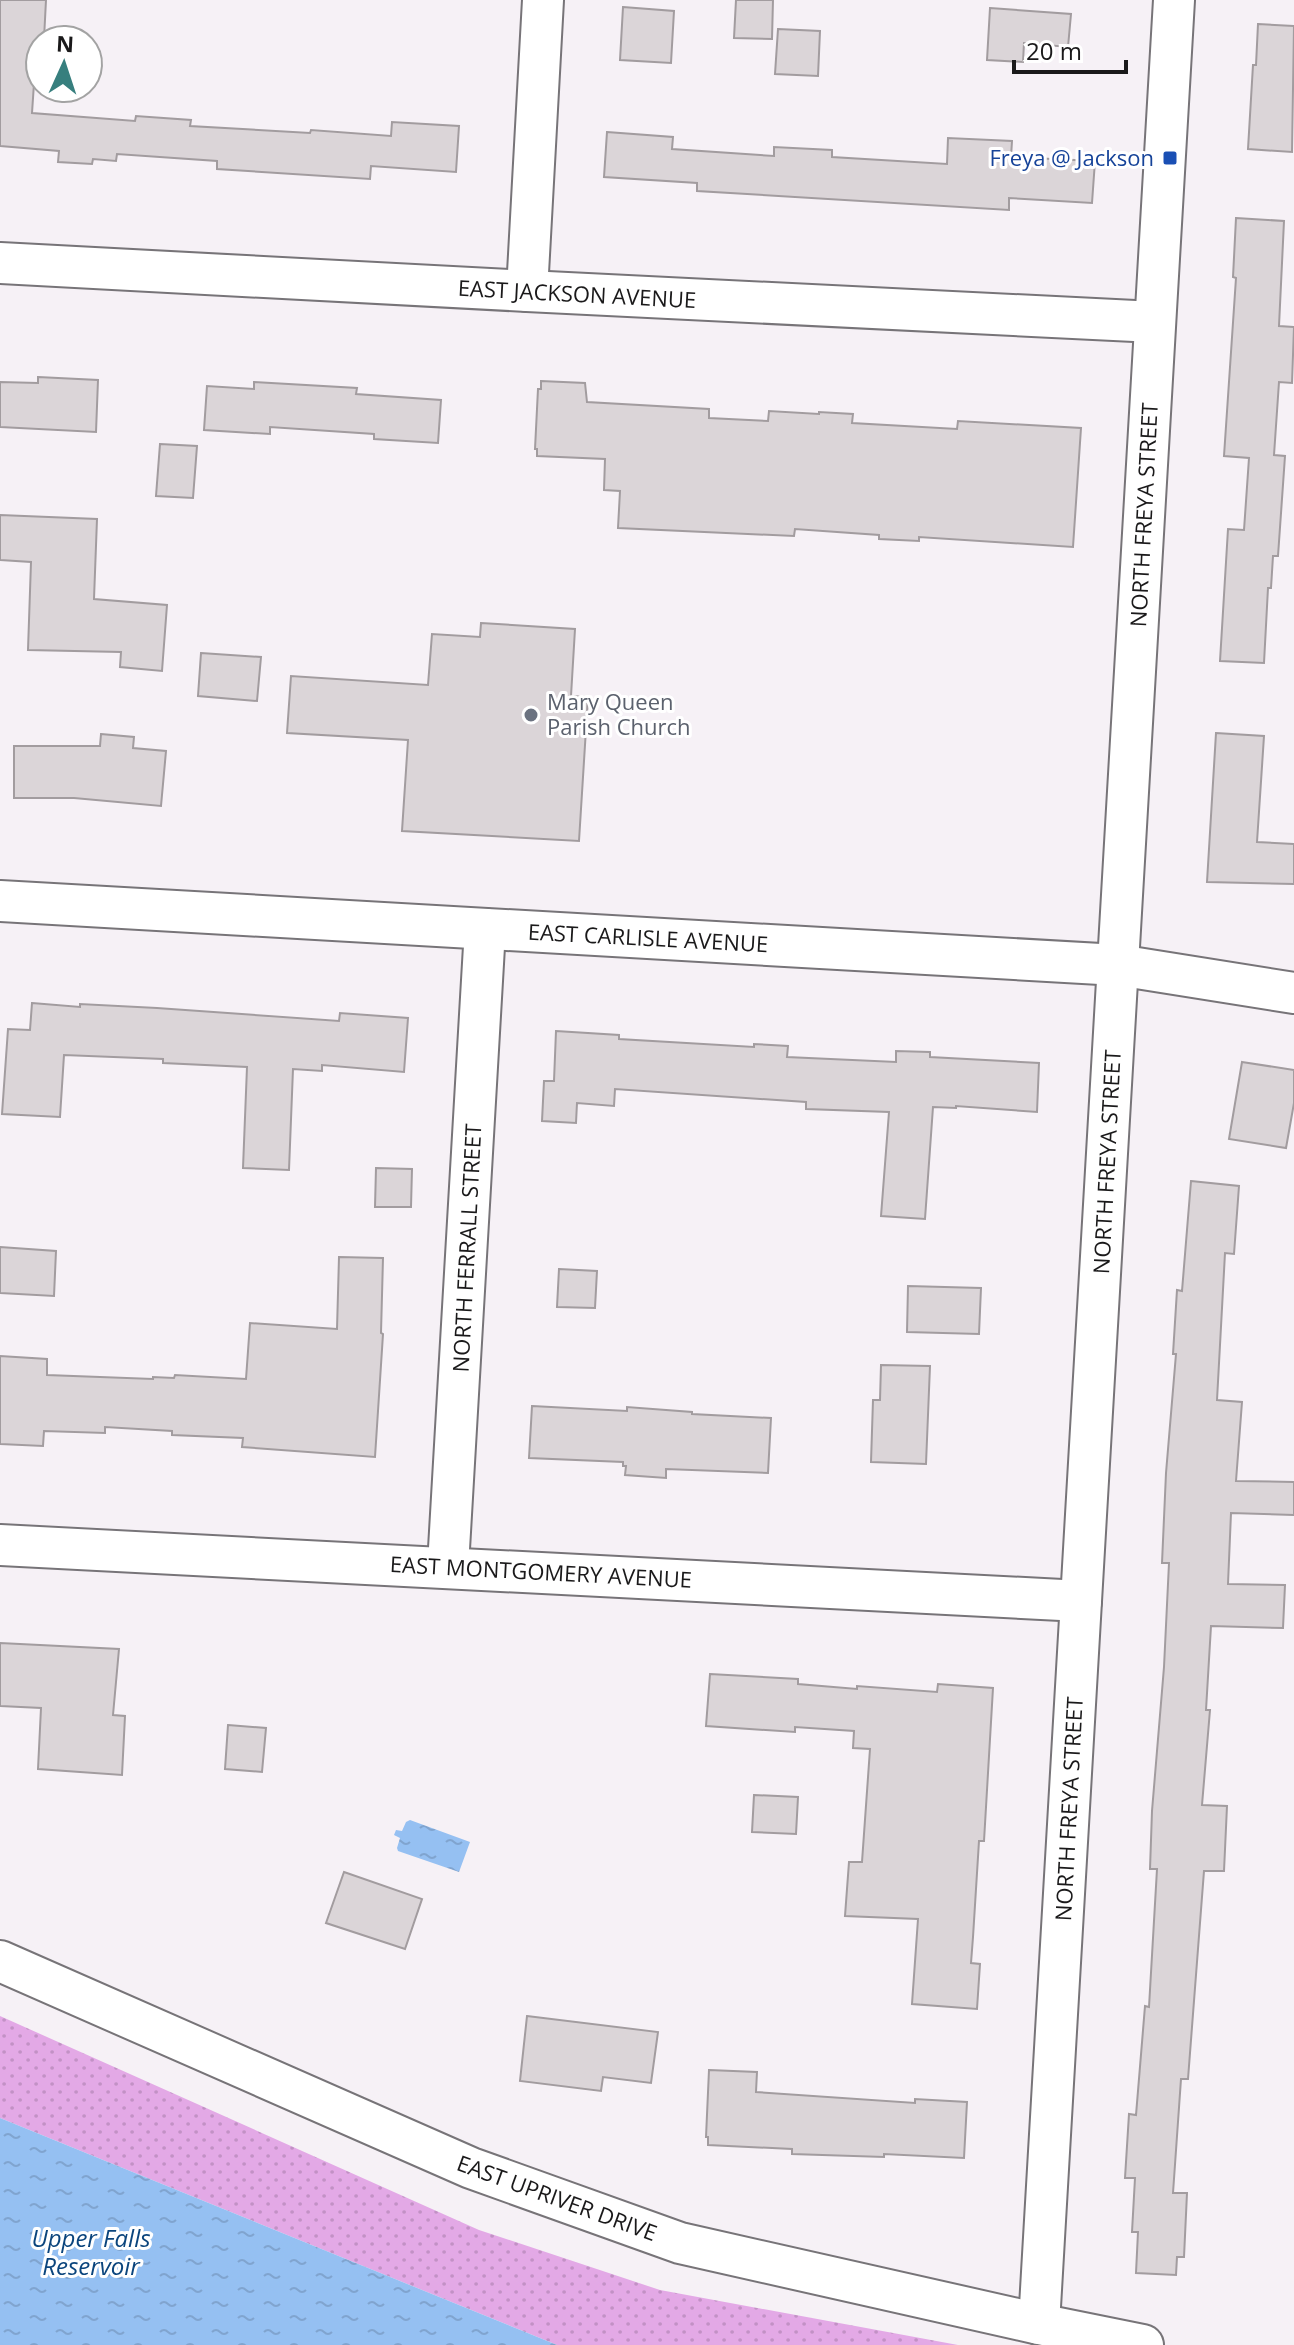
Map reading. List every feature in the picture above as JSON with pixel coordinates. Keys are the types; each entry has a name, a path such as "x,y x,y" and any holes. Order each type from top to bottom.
{"street":[{"path":"527,291 543,0"},
{"name":"NORTH FREYA STREET","path":"1039,2324 1174,0"},
{"name":"EAST JACKSON AVENUE","path":"0,263 1155,322"},
{"name":"EAST CARLISLE AVENUE","path":"0,901 1118,965 1294,993"},
{"name":"NORTH FERRALL STREET","path":"448,1566 485,929"},
{"name":"EAST MONTGOMERY AVENUE","path":"0,1545 1081,1601"},
{"name":"EAST UPRIVER DRIVE","path":"0,1961 471,2168 680,2243 1143,2345"}],"shaded area":[{"path":"0,2016 479,2230 660,2290 958,2345 557,2345 0,2118"}],"water":[{"path":"410,1820 470,1842 459,1872 398,1851 400,1838 394,1835 396,1830 402,1831"},
{"name":"Upper Falls Reservoir","path":"0,2118 557,2345 0,2345"}],"building":[{"path":"0,0 46,0 45,24 24,24 24,104 33,104 32,113 135,121 136,116 191,120 190,126 391,136 392,122 459,126 456,172 371,166 370,179 217,169 217,161 117,154 116,161 93,159 92,164 58,162 59,151 0,146"},
{"path":"736,0 773,0 772,39 734,38"},
{"path":"623,7 674,11 671,63 620,60"},
{"path":"990,8 1071,14 1068,47 1024,43 1023,62 987,60"},
{"path":"1258,24 1294,26 1292,152 1248,149"},
{"path":"778,29 820,31 818,76 775,74"},
{"path":"607,132 673,137 672,149 774,156 774,147 832,150 832,157 947,164 948,138 1012,141 1011,157 1095,161 1092,203 1009,198 1009,210 697,191 697,183 604,177"},
{"path":"1236,218 1284,221 1279,326 1294,327 1292,383 1279,382 1274,455 1285,456 1278,556 1273,556 1271,588 1268,588 1264,663 1220,661 1228,529 1244,530 1249,458 1224,456 1236,278 1233,277"},
{"path":"38,377 98,380 96,432 0,427 0,382 38,383"},
{"path":"541,381 585,383 587,402 709,409 709,418 768,421 769,411 819,412 853,414 852,423 957,429 958,421 1081,428 1073,547 919,537 919,541 879,539 879,535 795,529 794,536 618,528 620,491 604,490 605,459 537,456 538,389 541,389"},
{"path":"254,382 357,388 356,394 441,400 438,443 374,439 374,434 270,427 270,434 204,430 207,386 254,389"},
{"path":"160,444 197,446 193,498 156,496"},
{"path":"0,515 97,519 94,599 167,605 162,671 120,667 121,652 28,650 31,562 0,560"},
{"name":"Mary Queen Parish Church","path":"481,623 575,629 571,696 588,697 579,841 402,831 408,740 287,733 291,676 428,685 432,634 480,637"},
{"path":"201,653 261,657 257,701 198,696"},
{"path":"1216,733 1264,736 1257,842 1294,844 1294,884 1207,882"},
{"path":"101,734 134,737 133,748 166,751 161,806 74,798 14,798 14,746 100,746"},
{"path":"32,1003 339,1021 340,1013 408,1018 404,1072 322,1065 322,1071 293,1069 289,1170 243,1168 247,1067 163,1063 163,1059 64,1055 60,1117 2,1114 8,1029 30,1030"},
{"path":"556,1031 619,1035 619,1039 754,1047 754,1044 788,1046 787,1057 896,1062 896,1051 930,1052 930,1057 1039,1063 1037,1112 933,1107 925,1219 881,1216 889,1112 806,1109 806,1102 615,1089 614,1106 577,1103 576,1123 542,1121 544,1081 554,1081"},
{"path":"1242,1062 1294,1070 1294,1103 1286,1148 1229,1139"},
{"path":"376,1168 412,1169 411,1207 375,1207"},
{"path":"1191,1181 1239,1186 1234,1254 1225,1253 1217,1400 1242,1402 1236,1481 1294,1482 1294,1515 1231,1513 1228,1584 1285,1585 1283,1628 1211,1626 1206,1710 1210,1710 1202,1805 1227,1806 1224,1871 1204,1871 1188,2079 1181,2079 1173,2193 1187,2193 1184,2257 1177,2257 1176,2275 1136,2273 1138,2232 1132,2232 1135,2178 1125,2178 1129,2114 1136,2115 1145,2006 1149,2007 1157,1869 1150,1869 1152,1811 1169,1563 1162,1563 1166,1473 1176,1354 1173,1354 1177,1290 1182,1291"},
{"path":"0,1247 56,1251 54,1296 0,1293"},
{"path":"339,1257 383,1258 383,1334 375,1457 242,1447 243,1438 172,1435 172,1431 105,1427 105,1433 44,1431 43,1446 0,1444 0,1356 47,1359 47,1375 153,1379 174,1378 175,1375 246,1379 250,1323 337,1329"},
{"path":"559,1269 597,1271 595,1308 557,1307"},
{"path":"908,1286 981,1288 979,1334 907,1332"},
{"path":"881,1365 930,1366 926,1464 871,1462 873,1400 880,1400"},
{"path":"532,1406 627,1411 627,1407 771,1418 768,1473 666,1469 666,1478 625,1475 623,1462 529,1458"},
{"path":"0,1643 119,1649 113,1715 125,1716 122,1775 38,1769 41,1708 0,1706"},
{"path":"710,1674 798,1679 798,1684 857,1689 857,1686 937,1692 938,1684 993,1688 984,1841 979,1841 971,1963 980,1964 977,2009 912,2004 918,1919 845,1916 849,1862 862,1862 870,1749 853,1748 854,1731 795,1727 795,1732 706,1726"},
{"path":"228,1725 266,1728 262,1772 225,1769"},
{"path":"754,1795 798,1797 796,1834 752,1832"},
{"path":"344,1872 422,1899 405,1949 326,1923"},
{"path":"527,2016 658,2032 651,2083 603,2077 601,2091 520,2081"},
{"path":"709,2070 757,2072 756,2092 915,2103 915,2099 967,2102 964,2158 792,2154 792,2149 708,2145"}],"place":[{"name":"Freya @ Jackson","path":"1170,158"},
{"name":"Mary Queen Parish Church","path":"531,715"}]}
